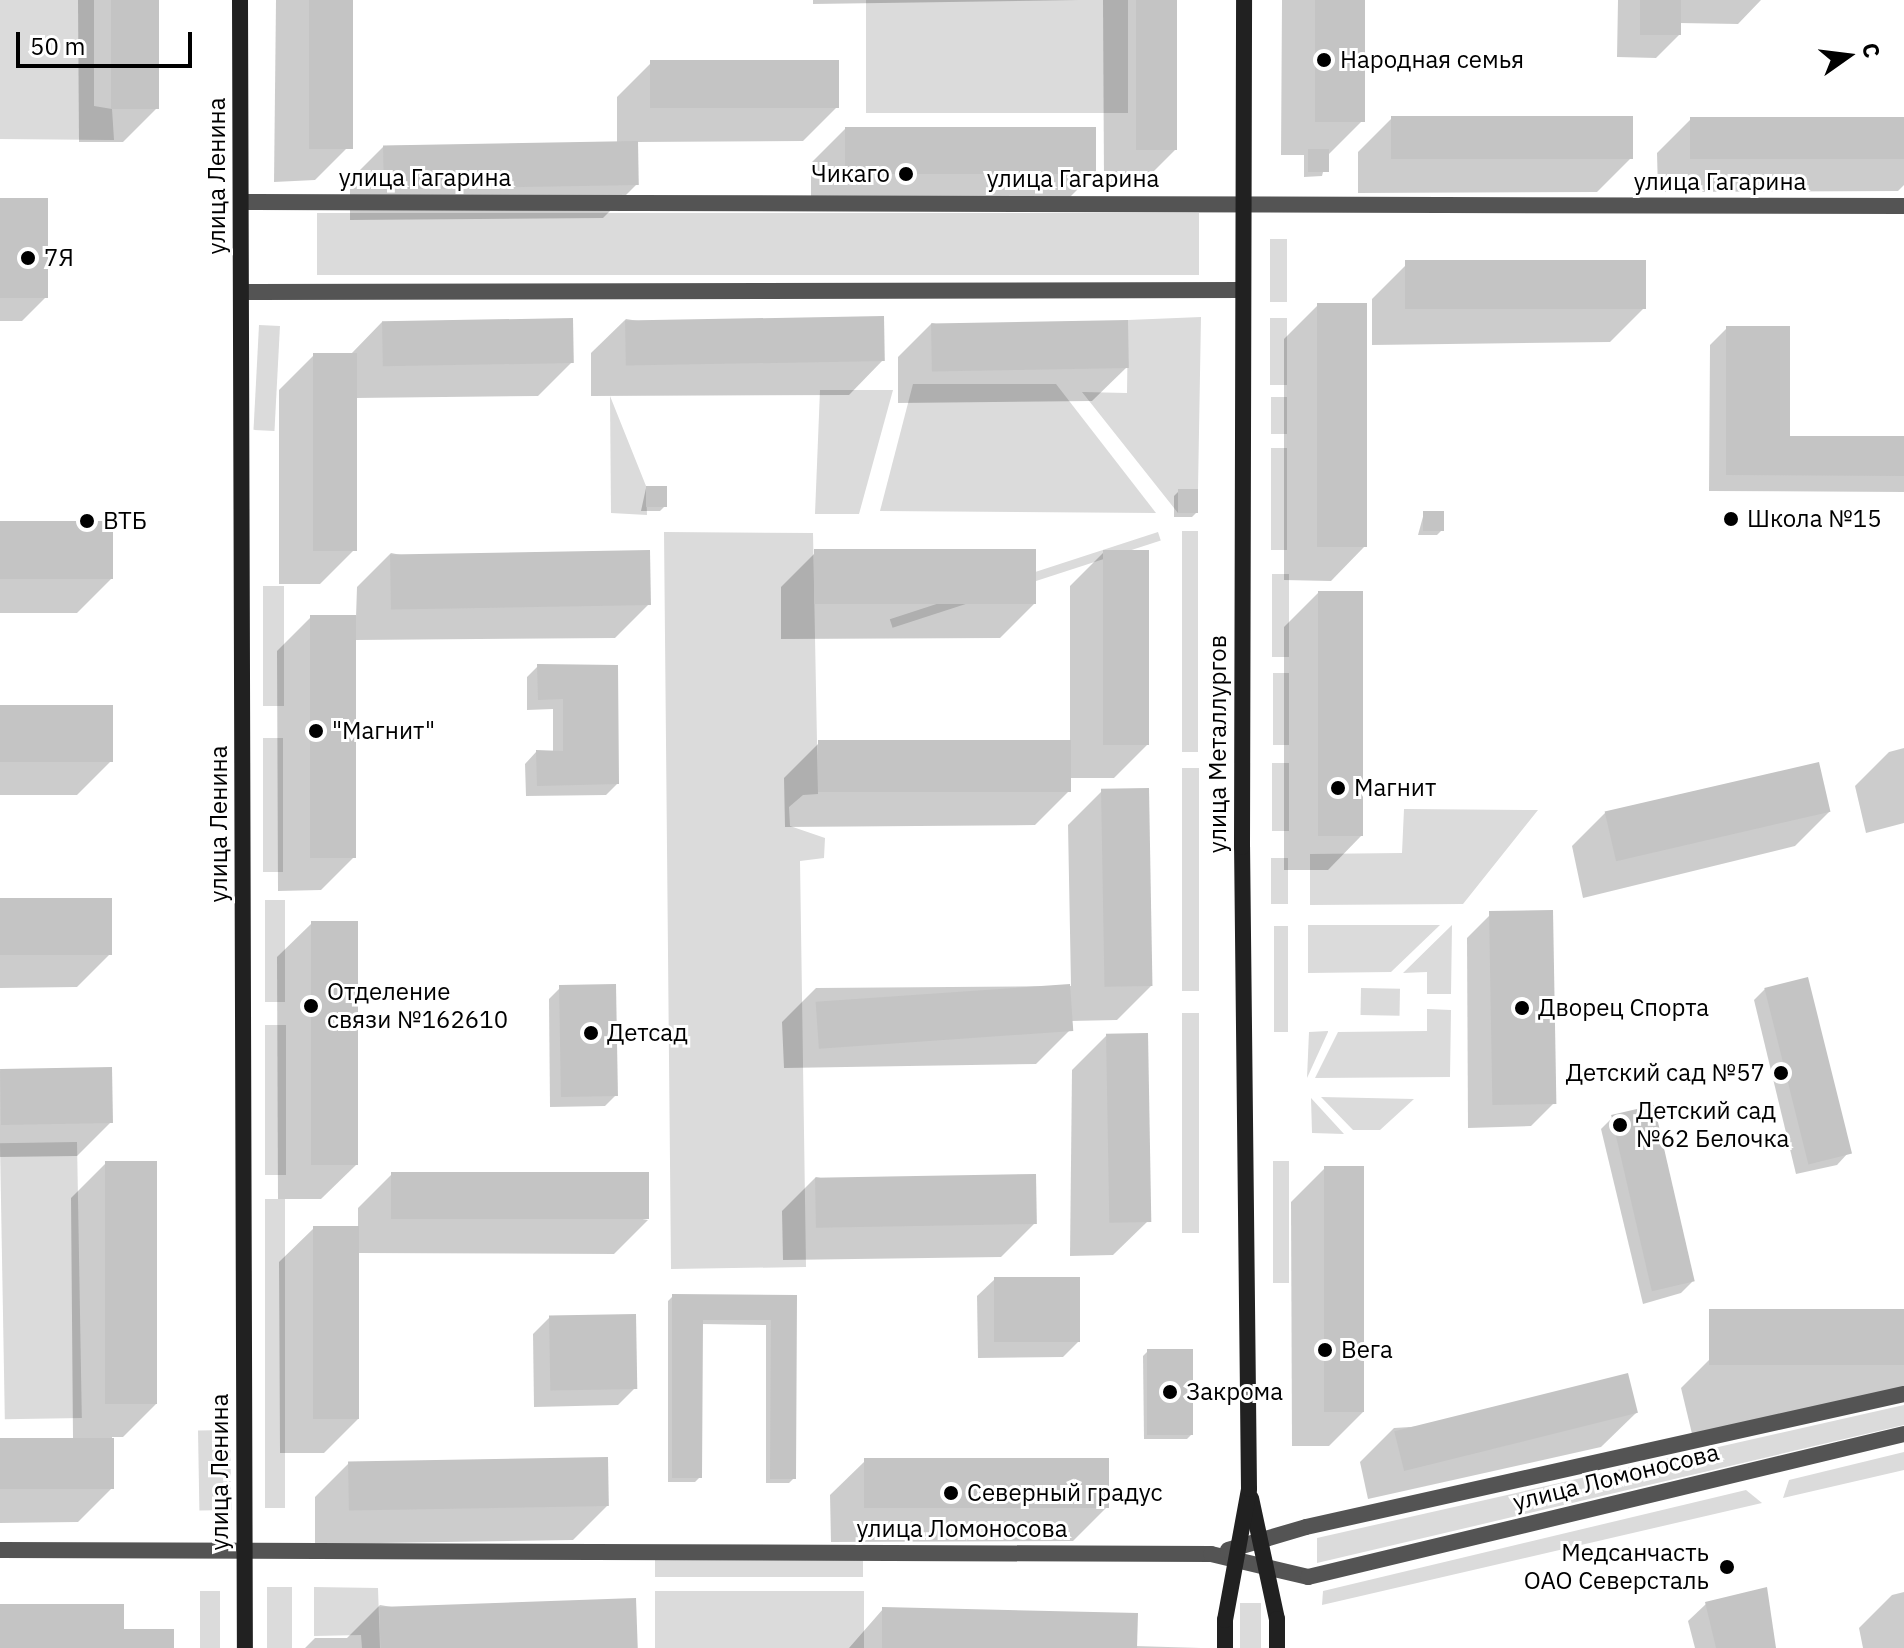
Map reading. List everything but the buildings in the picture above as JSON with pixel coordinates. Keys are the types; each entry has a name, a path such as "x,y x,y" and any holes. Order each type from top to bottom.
{"street":[{"name":"улица Ленина","path":"240,0 245,1648"},
{"name":"улица Металлургов","path":"1225,1648 1225,1620 1249,1489 1244,0"},
{"name":"улица Гагарина","path":"241,202 1904,206"},
{"path":"241,292 1243,290"},
{"name":"улица Ломоносова","path":"1239,1554 1262,1541 1904,1394"},
{"name":"улица Ломоносова","path":"0,1550 245,1547 1239,1554 1268,1569 1308,1577 1904,1434"},
{"name":"улица Металлургов","path":"1249,1489 1268,1569 1277,1648"}],"shaded area":[{"path":"0,0 94,0 94,106 112,109 114,140 0,139"},
{"path":"866,0 1128,0 1128,113 866,113"},
{"path":"317,213 1199,213 1199,275 317,275"},
{"path":"1270,239 1287,239 1287,302 1270,302"},
{"path":"1201,317 1198,489 1178,490 1178,513 1082,392 1127,393 1128,320"},
{"path":"1270,318 1287,318 1287,385 1270,385"},
{"path":"259,325 280,326 274,431 254,430"},
{"path":"913,384 1056,384 1156,513 880,511"},
{"path":"820,390 893,390 859,514 815,514"},
{"path":"610,396 646,486 647,515 611,513"},
{"path":"1271,397 1287,397 1287,434 1271,434"},
{"path":"1271,448 1287,448 1287,550 1271,550"},
{"path":"1182,531 1198,531 1198,752 1182,752"},
{"path":"664,532 813,533 818,794 803,795 789,807 790,826 825,838 824,858 800,861 806,1267 671,1269"},
{"path":"1158,532 1161,541 893,628 890,619"},
{"path":"1272,574 1289,574 1289,657 1272,657"},
{"path":"263,586 284,586 284,706 263,706"},
{"path":"1273,673 1289,673 1289,745 1273,745"},
{"path":"263,738 283,738 283,872 263,872"},
{"path":"1272,763 1289,763 1289,831 1272,831"},
{"path":"1182,768 1199,768 1199,991 1182,991"},
{"path":"1404,809 1538,810 1463,904 1310,905 1310,854 1402,853"},
{"path":"1271,858 1288,858 1288,904 1271,904"},
{"path":"265,900 285,900 285,1002 265,1002"},
{"path":"1308,925 1440,925 1391,972 1308,973"},
{"path":"1452,925 1451,994 1427,994 1427,972 1403,973"},
{"path":"1274,926 1288,926 1288,1032 1274,1032"},
{"path":"1361,988 1400,989 1400,1016 1361,1015"},
{"path":"1427,1009 1451,1010 1450,1077 1315,1078 1338,1032 1427,1031"},
{"path":"1182,1013 1199,1013 1199,1233 1182,1233"},
{"path":"265,1025 286,1025 286,1175 265,1175"},
{"path":"1309,1032 1328,1032 1307,1078"},
{"path":"1321,1097 1414,1099 1380,1130 1353,1130"},
{"path":"1311,1098 1344,1134 1312,1133"},
{"path":"77,1142 82,1418 5,1419 0,1143"},
{"path":"1273,1161 1289,1161 1289,1283 1273,1283"},
{"path":"265,1199 285,1199 285,1508 265,1508"},
{"path":"1904,1405 1904,1425 1317,1563 1317,1538"},
{"path":"230,1430 231,1510 199,1511 198,1431"},
{"path":"1904,1452 1904,1470 1783,1498 1789,1480"},
{"path":"1746,1490 1762,1503 1322,1605 1323,1591"},
{"path":"655,1559 863,1559 863,1577 655,1577"},
{"path":"267,1587 292,1587 292,1648 267,1648"},
{"path":"314,1587 378,1588 380,1648 362,1648 361,1635 314,1636"},
{"path":"200,1591 220,1591 220,1648 200,1648"},
{"path":"655,1591 864,1591 864,1648 655,1648"},
{"path":"1240,1603 1261,1603 1261,1648 1240,1648"}],"place":[{"name":"Народная семья","path":"1324,60"},
{"name":"Чикаго","path":"906,174"},
{"name":"7Я","path":"28,258"},
{"name":"Школа №15","path":"1731,519"},
{"name":"ВТБ","path":"87,521"},
{"name":"\"Магнит\"","path":"316,731"},
{"name":"Магнит","path":"1338,788"},
{"name":"Отделение связи №162610","path":"311,1006"},
{"name":"Дворец Спорта","path":"1522,1008"},
{"name":"Детсад","path":"591,1033"},
{"name":"Детский сад №57","path":"1781,1073"},
{"name":"Детский сад №62 Белочка","path":"1620,1125"},
{"name":"Вега","path":"1325,1350"},
{"name":"Закрома","path":"1170,1392"},
{"name":"Северный градус","path":"951,1493"},
{"name":"Медсанчасть ОАО Северсталь","path":"1727,1567"}]}
